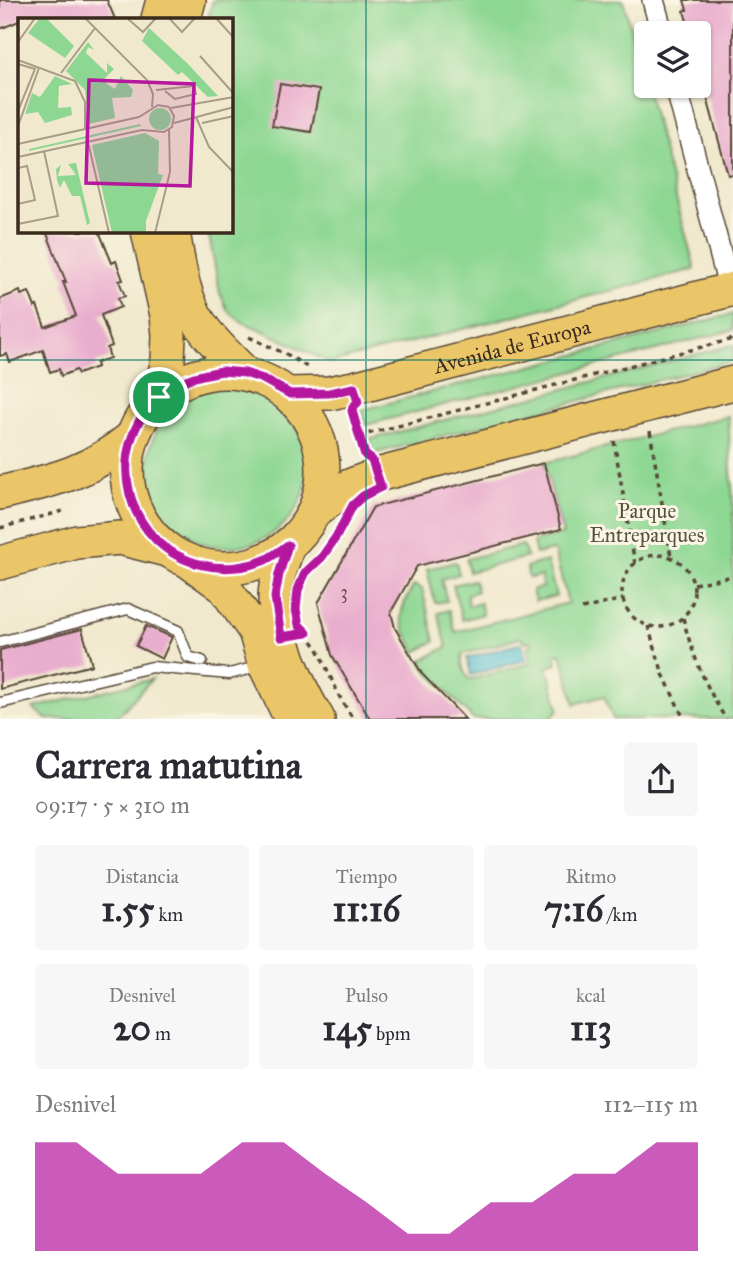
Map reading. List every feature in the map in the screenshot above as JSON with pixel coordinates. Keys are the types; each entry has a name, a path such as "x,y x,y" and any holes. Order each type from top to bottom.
{"main road":[{"path":"158,18 163,0"},
{"path":"184,18 189,0"},
{"path":"148,233 169,335 159,397"},
{"path":"173,233 186,293 195,316 210,337 245,373"},
{"name":"Avenida de Europa","path":"290,394 329,393 354,388 732,289"},
{"name":"Avenida de Europa","path":"222,371 245,373 263,379 290,394 307,415 317,433 324,472 321,492 314,512 303,530 296,559 266,559 242,567 216,568 179,556 149,533 135,512 127,488 126,463 131,438 142,416 159,397 178,383 199,375 222,371"},
{"name":"Avenida de Europa","path":"314,512 349,486 377,475 733,383"},
{"path":"1,493 60,478 88,467 112,454 131,438"},
{"path":"0,563 77,542 120,538 179,556 223,587 273,651 318,719"},
{"path":"291,719 273,651 275,597 279,574 296,559"}],"street":[{"path":"653,0 659,21"},
{"path":"679,98 732,289"}],"lane":[{"path":"0,642 128,609 178,631 188,657 202,661"},
{"path":"173,669 185,648"},
{"path":"0,703 152,667 229,674 273,651"}],"path":[{"path":"247,337 288,355 316,372"},
{"path":"359,436 733,339"},
{"path":"354,388 358,402 352,411 365,455 372,460 377,475"},
{"path":"646,406 671,557"},
{"path":"610,415 635,564"},
{"path":"0,528 67,510 60,478"},
{"path":"296,559 322,557 347,516"},
{"path":"652,555 671,557 686,567 694,584 693,603 677,622 666,627 648,626 634,618 626,609 622,587 625,576 641,559 652,555"},
{"path":"694,584 733,576"},
{"path":"582,609 623,599"},
{"path":"683,617 709,690 726,719"},
{"path":"648,626 663,674 684,719"},
{"path":"273,651 307,633 354,719"}],"green space":[{"path":"213,0 623,0 634,41 634,98 649,98 695,269 331,363 242,322 228,311 220,293 208,233 233,233 233,18 208,18"},
{"path":"733,314 733,330 366,425 362,410"},
{"path":"733,345 733,361 372,454 368,440"},
{"path":"228,387 258,394 284,411 301,437 308,467 301,497 284,523 258,540 228,547 198,540 172,523 155,497 148,467 155,437 172,411 198,394"},
{"name":"Parque Entreparques","path":"728,416 733,506 733,719 613,719 604,696 575,704 561,653 555,655 557,664 547,667 559,709 550,719 473,719 427,671 421,661 447,647 438,613 449,610 455,632 568,603 554,550 536,554 533,542 563,534 544,463","holes":["524,639 525,642 531,641 532,645 527,647 529,664 472,679 467,677 462,664 463,654"]},
{"path":"523,545 527,557 469,572 466,559"},
{"path":"547,561 556,596 535,601 532,590 543,587 541,576 529,578 526,567"},
{"path":"456,562 459,574 441,579 447,601 435,603 427,569"},
{"path":"474,580 477,591 466,595 469,606 480,603 483,614 462,620 453,585"},
{"path":"414,585 422,589 435,641 416,652 402,618 404,604"},
{"path":"152,679 115,719 46,719 33,708"}],"water":[{"path":"522,643 526,660 471,675 467,658"}],"building":[{"path":"0,0 107,0 115,18 18,18 18,21 0,29"},
{"path":"684,0 733,0 733,174 728,175 707,98 711,98 711,21 687,21 684,11 687,10"},
{"path":"280,84 319,90 311,132 272,126"},
{"path":"47,233 100,233 112,263 116,261 125,296 118,298 121,307 101,315 112,346 107,348 110,358 96,363 97,367 78,374 76,370 61,376 59,369 50,372 43,350 10,362 7,354 0,356 0,299 20,291 21,295 29,292 45,327 76,316 63,282 66,282"},
{"path":"544,463 561,529 417,566 391,612 395,628 422,674 465,719 371,719 332,655 318,603 373,507"},
{"path":"146,626 172,637 162,659 136,646"},
{"path":"82,629 92,665 0,689 0,650"}],"route":[{"path":"222,371 245,373 263,379 290,394 329,393 354,388 358,402 352,411 365,455 374,464 381,487 363,496 353,505 322,557 305,573 298,590 296,609 299,625 307,633 281,637 275,597 288,545 266,559 242,567 216,568 191,562 167,550 149,533 135,512 127,488 126,463 131,438 142,416 159,397 178,383 199,375 222,371"}]}
